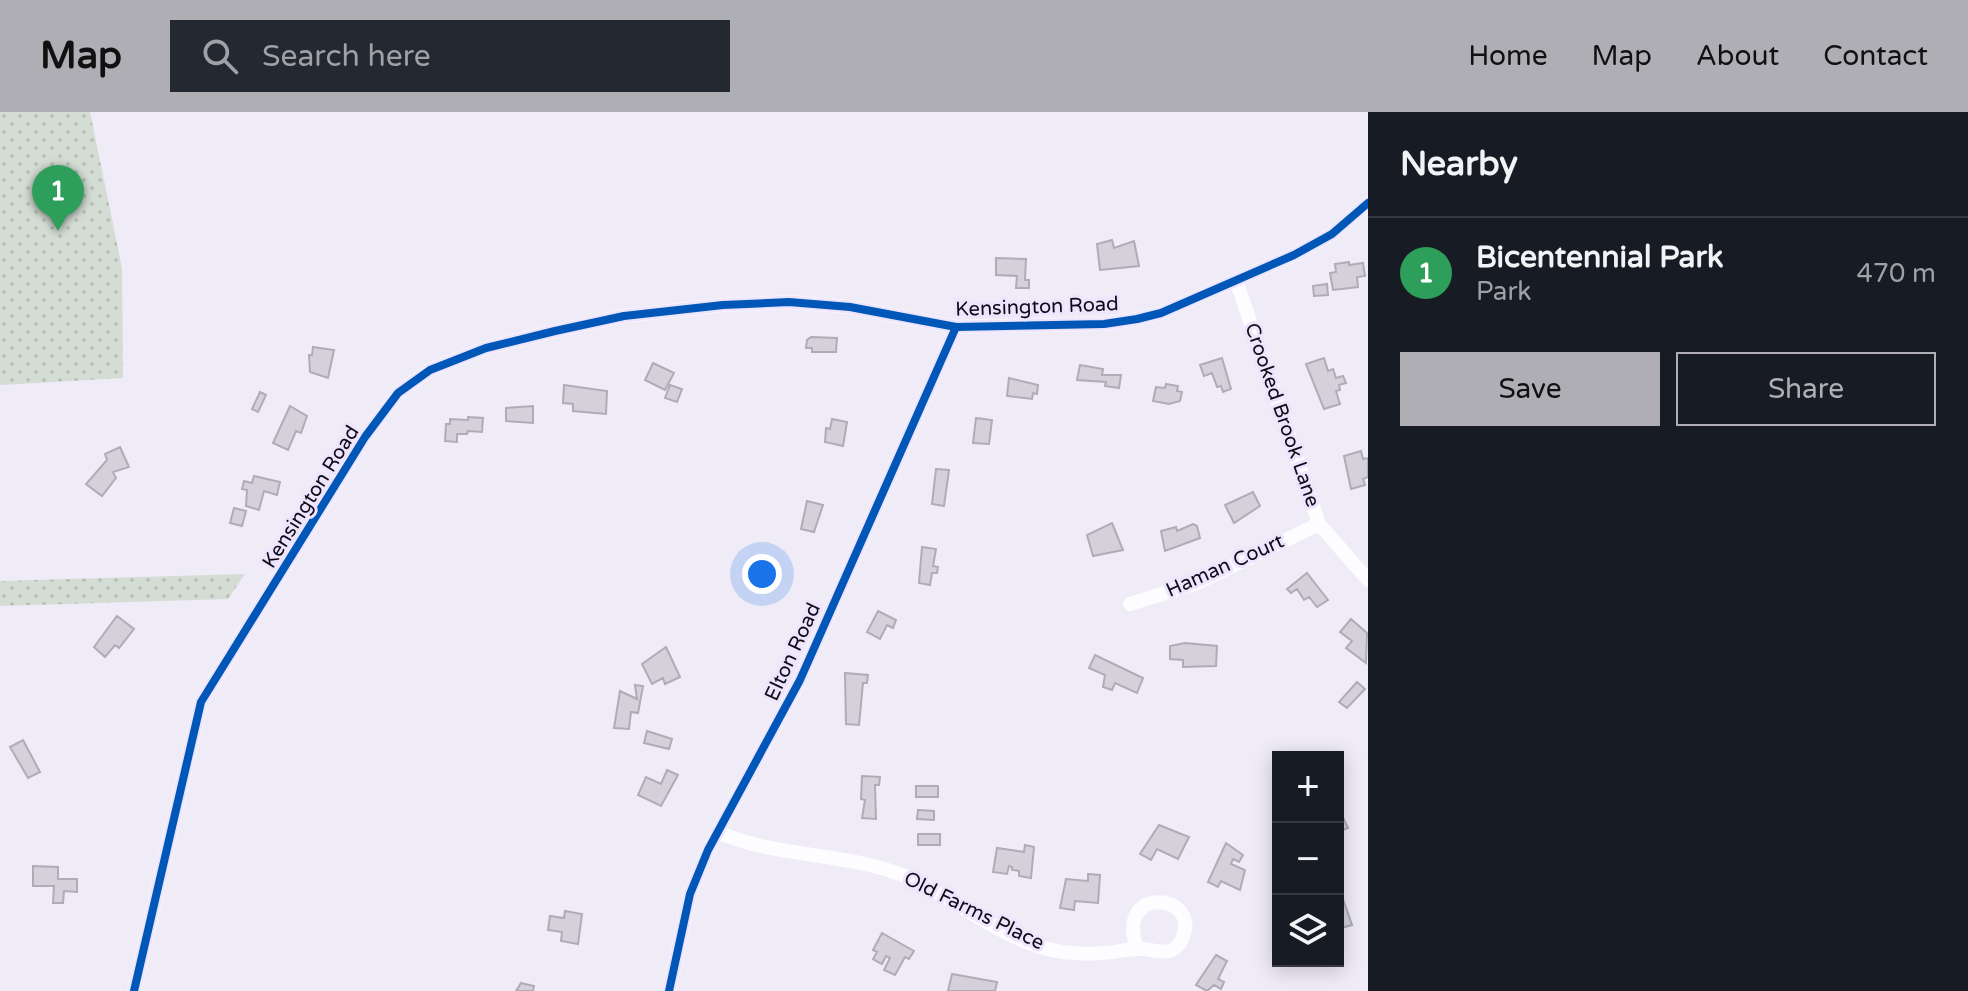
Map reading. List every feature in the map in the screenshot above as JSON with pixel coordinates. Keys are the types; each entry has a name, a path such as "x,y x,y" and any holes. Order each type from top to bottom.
{"street":[{"name":"Kensington Road","path":"134,991 201,702 365,437 398,393 430,370 486,348 624,316 789,302 850,307 956,327 1104,324 1137,319 1161,313 1332,234 1367,205"},
{"name":"Crooked Brook Lane","path":"1236,280 1319,524 1368,580"},
{"name":"Elton Road","path":"669,991 690,894 718,832 800,680 956,327"},
{"name":"Haman Court","path":"1130,604 1197,583 1319,524"},
{"name":"Old Farms Place","path":"718,832 739,841 863,864 903,875 1017,936 1062,953 1114,954 1137,948"}],"shaded area":[{"path":"0,112 90,112 122,268 123,378 0,385"},
{"path":"245,574 228,599 0,606 0,581"}],"building":[{"path":"1112,240 1114,248 1134,241 1139,266 1100,270 1097,244"},
{"path":"996,258 1026,259 1025,280 1029,280 1029,288 1016,288 1017,276 996,275"},
{"path":"1349,262 1349,265 1363,263 1365,276 1357,277 1358,287 1333,290 1330,273 1336,272 1335,264"},
{"path":"1327,284 1328,295 1314,296 1313,286"},
{"path":"811,337 837,338 836,352 812,352 812,348 806,348 807,340"},
{"path":"313,347 334,350 328,378 310,372 309,355 312,355"},
{"path":"1222,358 1231,389 1223,392 1221,386 1217,387 1212,373 1204,376 1200,365"},
{"path":"1324,358 1328,371 1333,369 1336,378 1343,376 1346,383 1339,385 1340,390 1336,391 1340,404 1324,409 1306,364"},
{"path":"653,363 674,373 665,390 645,380"},
{"path":"1080,365 1103,369 1102,375 1121,375 1119,388 1105,386 1106,382 1077,380"},
{"path":"1009,378 1038,385 1037,394 1033,393 1032,399 1007,396"},
{"path":"1166,384 1178,386 1177,391 1182,392 1180,401 1169,404 1153,401 1156,387 1165,388"},
{"path":"564,385 607,391 606,414 573,411 573,404 563,403"},
{"path":"670,385 682,389 677,402 665,398"},
{"path":"260,392 266,395 258,412 252,409"},
{"path":"290,406 307,416 301,433 296,431 288,450 273,443"},
{"path":"533,406 533,423 506,421 506,408"},
{"path":"468,417 483,418 482,432 468,431 467,434 457,434 457,442 445,441 446,424 450,424 450,419 468,420"},
{"path":"976,418 992,420 989,444 973,443"},
{"path":"832,419 847,422 843,446 825,442 826,428 830,429"},
{"path":"120,447 129,467 113,472 116,478 102,496 86,484 107,460 105,454"},
{"path":"1361,451 1363,459 1368,458 1368,477 1363,479 1365,485 1351,489 1344,456"},
{"path":"936,469 949,470 944,506 932,504"},
{"path":"254,476 280,482 277,495 264,491 259,510 246,506 247,490 242,489 244,481 252,483"},
{"path":"1253,492 1260,506 1234,523 1225,505"},
{"path":"807,501 823,505 814,532 801,529"},
{"path":"234,508 246,511 242,526 230,523"},
{"path":"1112,523 1123,550 1093,556 1087,535"},
{"path":"1193,524 1197,526 1200,538 1165,551 1161,531 1176,527 1177,531"},
{"path":"922,547 936,549 933,566 938,567 937,573 932,573 930,585 919,583"},
{"path":"1307,573 1328,600 1317,607 1309,597 1304,600 1297,589 1291,593 1287,589"},
{"path":"878,611 896,620 893,628 887,625 880,639 867,632"},
{"path":"117,616 134,629 119,648 115,645 105,657 94,647"},
{"path":"1351,619 1367,633 1366,663 1346,648 1352,641 1340,632"},
{"path":"1185,643 1217,646 1216,666 1183,667 1183,660 1170,659 1170,646"},
{"path":"666,647 680,677 665,684 663,678 652,684 642,664"},
{"path":"1095,655 1143,678 1137,693 1115,683 1112,690 1103,687 1105,675 1089,668"},
{"path":"845,673 868,675 867,683 863,683 859,725 846,724"},
{"path":"1357,682 1365,689 1347,708 1339,702"},
{"path":"635,685 643,686 638,713 631,712 629,729 614,728 620,691 637,699"},
{"path":"647,731 672,739 669,749 644,743"},
{"path":"23,740 40,772 28,778 10,747"},
{"path":"667,770 678,775 661,806 638,795 646,777 661,784"},
{"path":"862,776 880,777 879,785 875,785 876,819 862,818 865,800 861,799"},
{"path":"916,786 938,786 938,797 916,797"},
{"path":"918,810 934,811 934,820 917,819"},
{"path":"1159,825 1189,837 1178,859 1157,849 1151,860 1140,854"},
{"path":"918,834 940,834 940,845 918,845"},
{"path":"1226,843 1243,855 1239,862 1233,859 1231,864 1245,870 1240,890 1221,881 1218,887 1208,882"},
{"path":"1025,845 1034,847 1031,878 1019,876 1019,871 1009,866 1007,874 993,872 997,848 1024,852"},
{"path":"33,866 58,867 58,879 77,879 77,892 64,891 63,903 53,903 54,886 33,886"},
{"path":"1088,874 1100,875 1098,903 1075,901 1074,910 1060,908 1066,879 1088,881"},
{"path":"1344,902 1352,925 1344,927"},
{"path":"565,911 582,914 578,944 561,941 562,932 548,930 550,916 564,918"},
{"path":"882,933 914,951 909,959 905,957 895,975 884,970 890,958 886,956 882,964 873,959 877,952 873,950"},
{"path":"1216,955 1227,961 1218,979 1224,982 1221,989 1214,985 1207,991 1196,985"},
{"path":"952,974 997,982 995,991 948,991"},
{"path":"521,983 534,986 533,991 516,991"}],"cycle path":[{"path":"134,991 201,702 365,437 398,393 430,370 486,348 555,331 624,316 723,305 789,302 850,307 956,327 1104,324 1137,319 1161,313 1294,255 1332,234 1368,203"},
{"path":"669,991 690,894 708,850 800,680 956,327"}],"place":[{"name":"Bicentennial Park","path":"58,231"}]}
